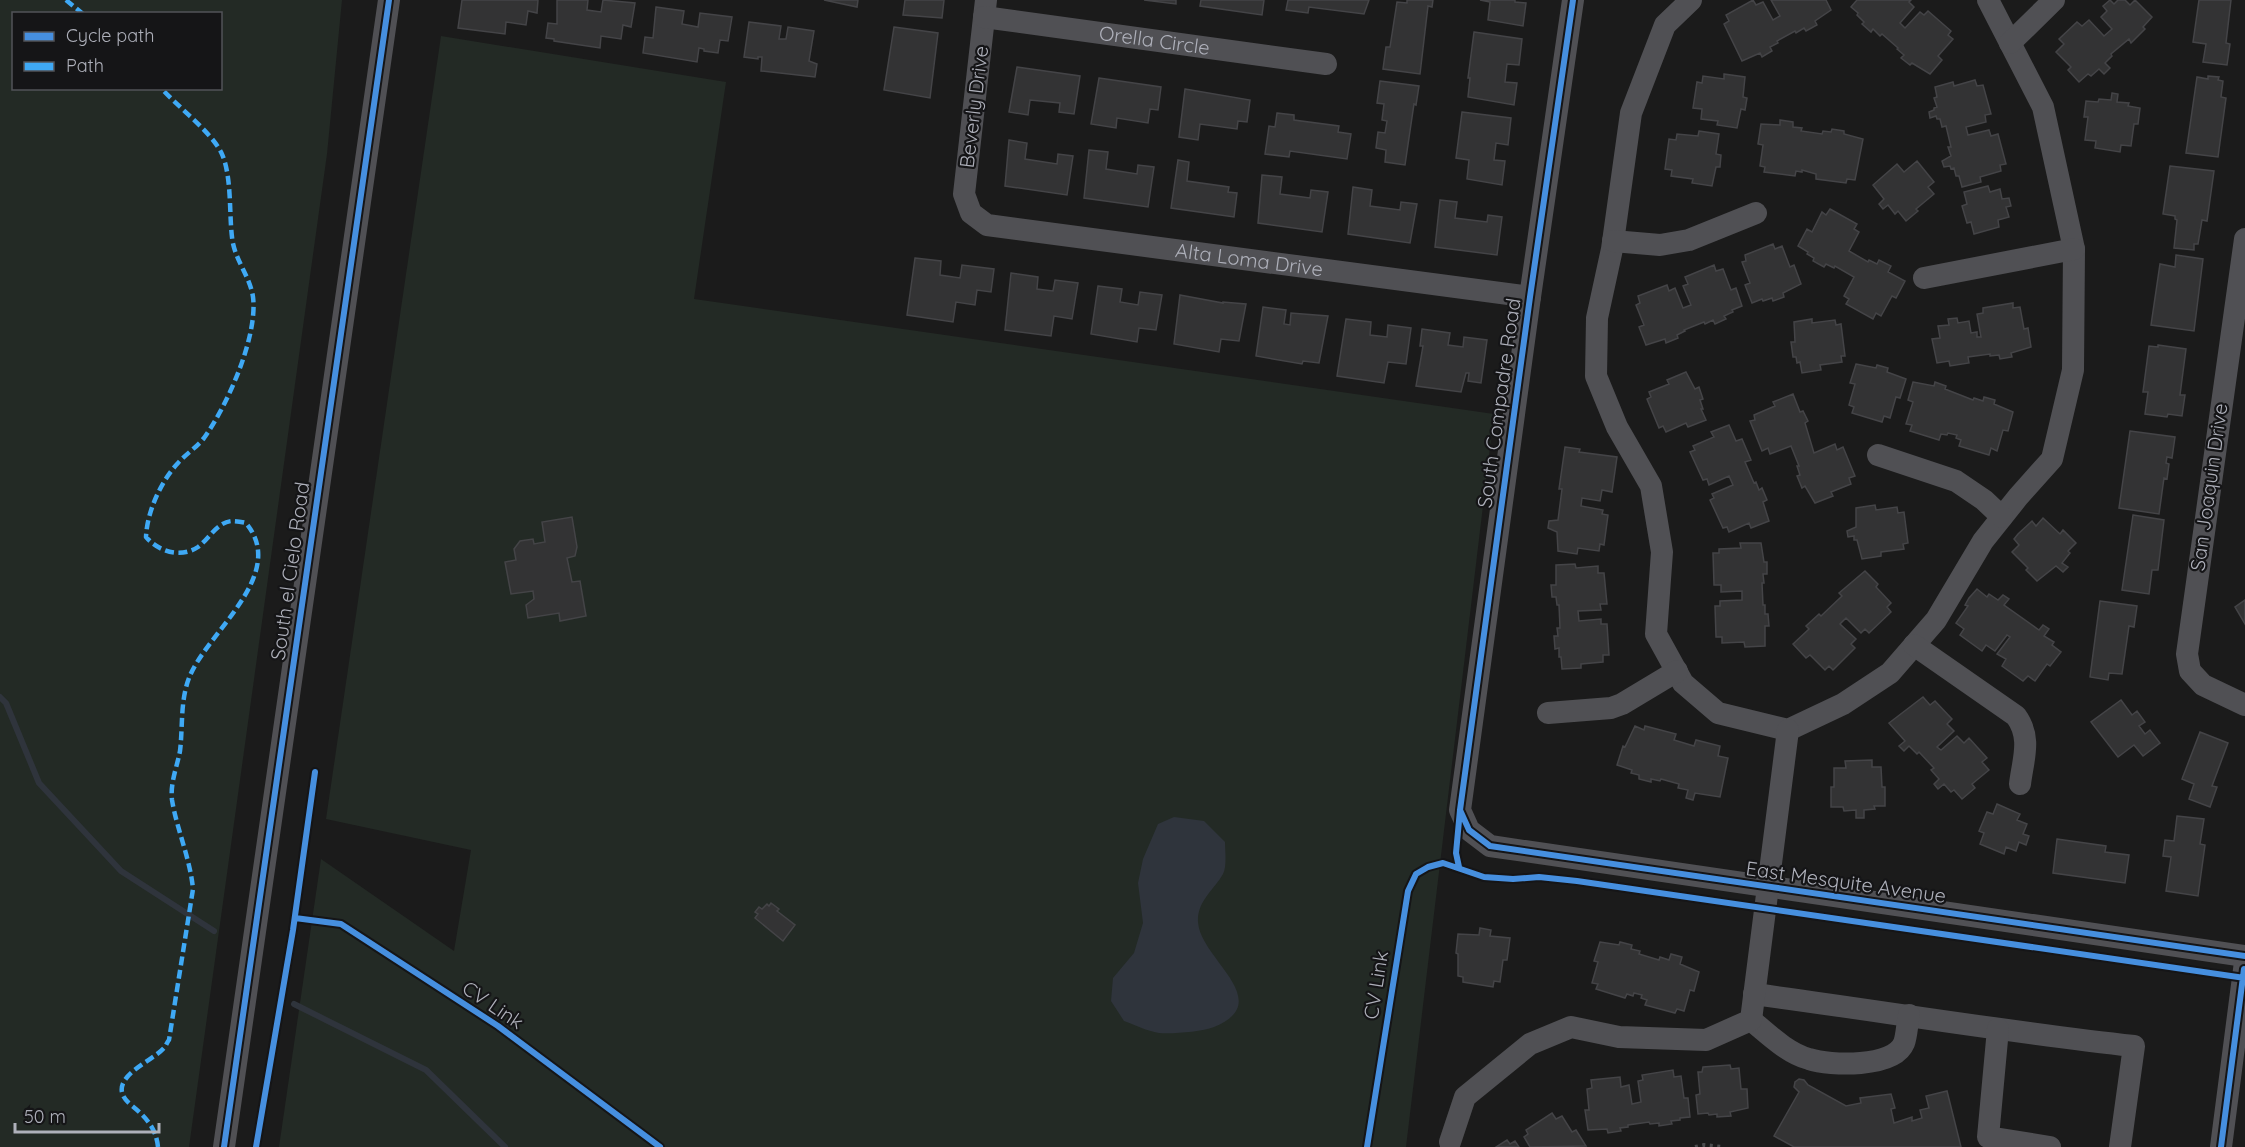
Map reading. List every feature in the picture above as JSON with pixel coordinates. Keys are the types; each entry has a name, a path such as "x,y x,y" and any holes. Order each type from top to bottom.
{"street":[{"name":"South el Cielo Road","path":"224,1147 389,0"},
{"name":"South Compadre Road","path":"1460,810 1573,0"},
{"path":"1691,0 1665,25 1631,113 1613,242 1597,318 1596,376 1617,427 1651,486 1662,552 1656,634 1683,683 1719,713 1788,730 1843,704 1890,673 1936,620 1983,541 2052,459 2073,370 2074,249 2043,107 1988,0"},
{"path":"2010,43 2054,0"},
{"name":"Orella Circle","path":"985,8 1326,64"},
{"name":"Beverly Drive","path":"971,213 964,194 985,8"},
{"name":"Alta Loma Drive","path":"971,213 987,225 1530,297"},
{"path":"1613,242 1660,245 1689,240 1756,213"},
{"name":"San Joaquin Drive","path":"2245,239 2187,654 2190,671 2203,685 2245,705"},
{"path":"1924,278 2074,249"},
{"path":"1878,455 1956,481 1984,500 2002,517"},
{"path":"1914,645 2016,716 2024,727 2026,738 2020,784"},
{"path":"1548,713 1611,708 1622,704 1677,671"},
{"path":"1751,1020 1788,730"},
{"name":"East Mesquite Avenue","path":"1460,810 1469,830 1490,846 2245,956"},
{"path":"2221,1147 2245,962"},
{"path":"1755,994 2134,1046 2120,1147"},
{"path":"1751,1020 1781,1044 1809,1059 1861,1065 1893,1056 1904,1044 1909,1015"},
{"path":"1450,1142 1465,1097 1530,1044 1571,1027 1619,1037 1706,1040 1751,1020"},
{"path":"1998,1029 1988,1137 2050,1147"}],"path":[{"path":"1695,1147 1704,1145 1723,1147"}],"shaded area":[{"path":"0,0 342,0 327,154 189,1147 0,1147"},
{"path":"441,36 726,82 694,299 1494,414 1406,1147 279,1147 321,859 454,951 471,850 326,819"},
{"path":"1174,817 1204,821 1225,842 1223,874 1203,902 1198,922 1202,936 1237,992 1238,1005 1231,1017 1214,1027 1187,1032 1159,1033 1124,1021 1111,1001 1113,978 1134,953 1143,923 1138,883 1143,859 1158,824"}],"building":[{"path":"462,0 538,0 537,13 528,11 526,25 506,22 505,34 458,28"},
{"path":"557,0 588,0 587,10 601,12 603,0 635,3 631,27 623,25 621,39 601,36 600,48 554,41 554,39 546,38 548,23 557,24"},
{"path":"824,0 858,0 857,7"},
{"path":"905,0 944,0 942,18 903,15"},
{"path":"1144,0 1176,0 1176,4"},
{"path":"1201,0 1264,0 1262,15 1200,6"},
{"path":"1288,0 1369,0 1364,14 1309,7 1308,13 1286,10"},
{"path":"1407,0 1433,0 1432,7 1428,6 1420,74 1383,69 1386,47 1390,47 1397,2 1407,3"},
{"path":"1480,0 1515,0 1515,2 1526,3 1523,26 1488,20 1490,2"},
{"path":"1753,0 1756,5 1763,2 1773,20 1780,16 1771,0 1826,0 1831,10 1815,21 1817,25 1806,31 1804,28 1796,33 1795,31 1777,41 1778,43 1770,47 1772,51 1762,57 1760,53 1742,61 1724,24 1729,21 1726,15"},
{"path":"1857,0 1911,0 1909,2 1914,7 1900,23 1905,28 1920,12 1924,15 1928,11 1951,31 1948,35 1953,39 1938,56 1942,60 1930,74 1912,63 1910,65 1901,58 1904,55 1898,48 1882,34 1880,36 1873,29 1871,32 1862,24 1864,22 1851,7"},
{"path":"2110,0 2114,4 2118,0 2125,0 2130,5 2135,0 2152,17 2143,27 2145,29 2131,43 2129,39 2111,54 2112,56 2105,63 2110,68 2104,74 2099,69 2091,76 2088,74 2079,82 2068,70 2071,67 2056,52 2064,44 2059,39 2077,22 2082,26 2089,20 2104,36 2112,29 2101,17 2107,11 2103,6"},
{"path":"2199,0 2231,0 2226,43 2230,44 2227,65 2203,62 2206,44 2193,42"},
{"path":"656,7 684,11 682,24 698,27 700,13 732,17 728,41 720,40 718,53 699,48 697,62 643,53 645,37 653,38"},
{"path":"749,22 781,26 779,39 786,39 788,27 814,31 809,61 817,64 815,77 761,71 762,57 758,59 744,57"},
{"path":"894,27 938,33 930,98 884,90"},
{"path":"1474,32 1522,39 1519,65 1507,64 1505,82 1517,83 1514,105 1468,97"},
{"path":"1017,67 1080,76 1074,114 1059,112 1060,103 1030,100 1028,115 1009,112"},
{"path":"1724,74 1745,77 1743,97 1747,98 1745,110 1741,109 1737,128 1717,125 1718,121 1701,119 1702,109 1693,108 1697,82 1702,83 1703,76 1724,79"},
{"path":"2208,76 2219,77 2218,80 2223,81 2221,97 2226,98 2218,157 2186,153 2197,77 2208,79"},
{"path":"1099,78 1161,87 1158,110 1150,109 1148,123 1117,118 1116,128 1091,124"},
{"path":"1975,80 1977,86 1983,85 1991,114 1985,115 1986,122 1966,127 1968,135 1989,130 1991,136 1998,134 2006,164 2000,165 2001,171 1980,177 1981,182 1962,187 1954,168 1944,167 1942,161 1951,156 1946,126 1942,127 1940,119 1936,116 1930,118 1929,112 1937,107 1934,98 1937,97 1935,87 1953,82 1954,86"},
{"path":"1380,81 1419,86 1405,165 1385,162 1386,150 1376,148 1378,132 1385,133 1387,121 1382,120 1384,104 1377,103"},
{"path":"1185,89 1250,100 1247,122 1238,121 1237,129 1200,124 1198,140 1179,137"},
{"path":"2112,93 2118,94 2117,102 2129,103 2128,106 2140,108 2138,124 2134,124 2131,146 2121,145 2120,152 2095,148 2096,141 2085,140 2088,117 2084,117 2086,101 2111,100"},
{"path":"1462,112 1511,118 1508,145 1496,143 1494,160 1505,161 1502,185 1467,179 1469,160 1456,158"},
{"path":"1277,113 1294,115 1294,120 1339,126 1338,132 1351,134 1347,159 1290,151 1289,157 1265,154 1269,126 1275,127"},
{"path":"1780,120 1793,122 1793,127 1802,128 1801,131 1822,134 1823,131 1831,132 1832,129 1863,139 1855,180 1847,179 1846,183 1816,179 1816,174 1802,170 1802,172 1796,171 1795,176 1764,172 1765,167 1760,166 1763,145 1758,144 1761,124 1780,125"},
{"path":"1699,131 1719,134 1716,154 1721,155 1720,167 1716,167 1712,186 1692,183 1693,179 1671,176 1672,170 1665,169 1669,139 1676,140 1677,134 1698,136"},
{"path":"1009,140 1027,143 1025,159 1057,164 1058,154 1073,156 1067,195 1005,186"},
{"path":"1089,150 1108,152 1106,169 1137,174 1138,165 1154,167 1148,207 1084,198"},
{"path":"1178,160 1189,162 1187,181 1229,187 1228,192 1237,193 1234,217 1171,208"},
{"path":"1917,161 1934,182 1928,187 1934,194 1906,221 1898,211 1895,214 1888,205 1883,209 1879,204 1884,199 1873,185 1897,164 1904,172"},
{"path":"2170,166 2214,171 2207,221 2202,220 2198,244 2194,244 2194,250 2174,248 2177,220 2175,216 2163,214"},
{"path":"1262,175 1282,177 1280,194 1310,198 1311,190 1328,192 1322,232 1258,223"},
{"path":"1988,186 1990,192 2000,189 2002,199 2009,198 2011,206 2006,207 2009,217 1998,220 1999,227 1974,234 1971,222 1967,223 1962,206 1967,204 1964,192"},
{"path":"1353,187 1372,190 1370,206 1400,210 1401,202 1417,204 1410,243 1348,234"},
{"path":"1440,200 1457,202 1455,218 1487,222 1488,215 1502,217 1497,255 1435,247"},
{"path":"1830,209 1857,224 1854,229 1859,232 1849,251 1868,262 1869,260 1877,264 1879,260 1891,266 1888,272 1905,281 1896,298 1892,296 1881,316 1876,313 1873,319 1846,304 1849,299 1844,296 1854,277 1835,266 1834,268 1826,264 1824,267 1813,261 1814,258 1807,254 1808,252 1798,246 1807,229 1812,232 1822,212 1826,215"},
{"path":"1773,244 1775,249 1782,246 1790,267 1794,265 1801,284 1783,293 1784,297 1773,301 1772,298 1763,301 1762,299 1752,303 1745,285 1750,283 1742,262 1746,261 1745,255"},
{"path":"2176,255 2203,259 2194,331 2151,325 2160,264 2175,267"},
{"path":"915,258 941,261 940,275 960,278 962,265 994,269 991,292 977,290 975,305 956,302 953,322 907,315"},
{"path":"1714,265 1716,271 1723,269 1731,290 1736,288 1742,306 1732,310 1733,312 1724,316 1726,319 1715,324 1713,320 1705,324 1704,322 1684,330 1677,335 1678,338 1666,343 1665,339 1646,345 1639,327 1644,325 1636,305 1640,303 1638,296 1667,285 1669,291 1675,288 1683,308 1691,305 1683,286 1688,284 1685,277"},
{"path":"1011,273 1038,277 1037,289 1053,291 1055,280 1078,283 1072,319 1054,316 1051,336 1005,330"},
{"path":"1098,286 1122,289 1120,302 1138,305 1140,292 1162,295 1156,330 1139,328 1137,342 1091,334"},
{"path":"1180,295 1223,303 1246,304 1239,341 1221,339 1219,352 1174,344"},
{"path":"2013,303 2013,308 2020,307 2024,329 2028,328 2031,347 2011,353 2012,357 2000,359 1999,355 1990,356 1990,354 1968,357 1969,363 1950,366 1949,361 1937,363 1932,339 1940,338 1938,326 1949,325 1948,319 1957,318 1958,323 1969,321 1971,333 1977,332 1977,337 1981,337 1977,314 1983,313 1983,308"},
{"path":"1263,307 1286,310 1284,324 1290,325 1291,313 1328,316 1319,363 1303,361 1302,364 1256,356"},
{"path":"1346,319 1371,322 1370,335 1387,337 1388,325 1411,328 1406,364 1388,362 1384,383 1337,376"},
{"path":"1812,319 1812,323 1835,320 1836,325 1841,324 1845,356 1841,356 1842,362 1820,365 1821,370 1802,373 1800,362 1797,363 1796,357 1793,357 1791,342 1795,342 1794,322"},
{"path":"1422,329 1450,333 1448,345 1463,347 1464,337 1487,340 1481,383 1468,381 1469,373 1466,373 1461,392 1416,386 1423,346 1420,346"},
{"path":"2158,345 2186,349 2180,395 2185,395 2182,416 2168,414 2167,417 2145,414 2148,392 2143,392 2149,346 2158,347"},
{"path":"1856,364 1888,368 1887,372 1906,379 1900,398 1896,397 1890,418 1884,416 1882,422 1852,413 1854,407 1849,405 1855,384 1850,383"},
{"path":"1686,372 1695,389 1699,387 1703,399 1700,400 1703,409 1701,409 1706,420 1688,427 1686,423 1666,432 1663,426 1659,428 1647,399 1651,397 1649,392 1669,384 1667,380"},
{"path":"1913,382 1934,386 1935,382 1946,386 1945,389 1973,400 1974,398 1983,401 1984,397 1995,400 1994,404 2013,412 2008,431 2003,430 1997,451 1991,448 1989,455 1959,446 1961,440 1956,438 1957,435 1941,434 1939,440 1910,431 1912,425 1906,424 1913,402 1908,400"},
{"path":"1793,394 1800,412 1803,411 1808,421 1805,423 1814,453 1835,444 1837,450 1843,447 1855,476 1849,478 1851,484 1831,492 1833,496 1815,503 1805,486 1802,488 1797,476 1800,475 1797,466 1799,466 1791,446 1770,454 1768,448 1762,451 1750,421 1755,420 1754,415 1775,406 1773,402"},
{"path":"1729,425 1736,441 1742,439 1751,460 1745,462 1754,483 1756,482 1759,490 1762,488 1767,500 1763,502 1769,521 1751,528 1749,523 1729,532 1727,527 1723,528 1710,500 1714,498 1712,494 1733,485 1729,476 1709,485 1707,479 1703,480 1690,452 1695,450 1693,446 1714,437 1711,432"},
{"path":"2130,431 2175,437 2172,458 2167,457 2166,463 2169,464 2167,479 2164,478 2159,514 2119,508"},
{"path":"1565,447 1580,449 1579,452 1617,457 1612,492 1602,490 1600,501 1582,498 1581,506 1603,510 1602,514 1608,515 1604,545 1600,544 1599,551 1578,548 1577,554 1558,551 1557,532 1548,528 1549,521 1558,520 1562,489 1559,489"},
{"path":"1875,505 1876,510 1897,507 1898,513 1904,512 1908,543 1903,544 1904,549 1881,552 1881,556 1862,559 1857,540 1854,540 1854,536 1848,537 1847,531 1856,527 1856,508"},
{"path":"2133,515 2164,520 2158,570 2152,570 2149,594 2122,590"},
{"path":"572,517 577,547 575,556 567,558 572,582 580,581 586,616 560,621 559,613 528,618 526,605 534,599 533,591 511,594 505,562 516,560 514,549 520,541 533,539 534,544 545,542 542,522"},
{"path":"2043,518 2060,534 2063,530 2076,543 2068,551 2070,553 2062,563 2068,567 2063,572 2056,566 2037,581 2012,552 2019,545 2014,539 2018,534 2032,521 2036,526"},
{"path":"1740,543 1761,543 1764,562 1767,562 1767,574 1763,574 1764,583 1762,583 1763,605 1765,605 1765,614 1768,614 1769,626 1765,626 1765,646 1745,647 1744,642 1722,643 1722,637 1716,637 1715,606 1720,606 1720,601 1742,600 1742,591 1721,592 1721,585 1714,585 1713,553 1719,553 1719,549 1741,548"},
{"path":"1575,564 1576,568 1598,566 1598,573 1604,573 1607,604 1600,604 1601,610 1578,611 1579,621 1601,619 1601,624 1607,624 1609,655 1603,655 1603,662 1581,664 1581,668 1562,669 1559,648 1555,649 1554,636 1558,636 1557,628 1560,628 1559,605 1557,605 1556,597 1552,597 1551,585 1556,585 1556,565"},
{"path":"1865,571 1878,584 1876,587 1891,603 1887,607 1891,612 1869,633 1865,629 1861,633 1846,618 1840,624 1856,639 1851,644 1855,648 1833,670 1829,666 1825,670 1810,655 1806,658 1793,644 1809,629 1806,626 1819,614 1821,616 1842,596 1839,593"},
{"path":"1977,589 1987,597 1989,594 1998,600 2003,595 2009,599 2004,605 2039,630 2043,625 2049,629 2044,636 2054,642 2052,645 2061,652 2050,666 2047,664 2035,681 2028,676 2023,681 2002,666 2006,659 1997,654 2010,637 2007,635 1995,651 1986,645 1982,651 1960,635 1964,629 1956,623 1968,606 1965,605 1969,598"},
{"path":"2245,600 2245,624 2235,607"},
{"path":"2100,601 2137,606 2134,627 2129,626 2122,674 2109,673 2108,680 2090,677"},
{"path":"1923,697 1930,705 1935,701 1952,719 1947,724 1954,731 1937,747 1941,750 1957,736 1964,743 1969,738 1987,758 1982,762 1989,770 1972,784 1975,788 1962,799 1944,784 1938,789 1934,784 1939,779 1931,770 1934,768 1919,752 1917,754 1909,746 1904,751 1899,746 1905,741 1889,723"},
{"path":"2121,700 2132,715 2137,711 2145,722 2139,726 2145,734 2150,730 2160,743 2143,756 2134,745 2118,757 2091,722"},
{"path":"1635,726 1644,730 1645,726 1676,734 1674,740 1694,746 1696,740 1720,746 1718,756 1728,758 1720,797 1695,793 1693,800 1686,798 1688,790 1678,788 1679,784 1661,779 1660,781 1651,779 1651,782 1639,779 1639,775 1631,773 1632,770 1617,765 1623,746 1625,747"},
{"path":"2200,732 2228,743 2212,786 2217,787 2210,807 2189,799 2194,784 2182,779"},
{"path":"1872,760 1872,767 1881,767 1882,787 1885,787 1885,806 1874,806 1875,809 1864,810 1864,818 1856,818 1856,810 1844,811 1843,807 1831,807 1834,768 1846,768 1845,761"},
{"path":"1997,804 2020,814 2017,820 2027,824 2023,834 2029,836 2026,845 2019,842 2016,851 2006,847 2004,854 1980,844 1984,833 1979,831 1987,812 1993,814"},
{"path":"2177,816 2204,819 2200,844 2205,845 2198,896 2166,891 2171,857 2163,856 2165,840 2174,841"},
{"path":"2057,839 2106,846 2105,852 2129,855 2125,883 2053,873"},
{"path":"771,903 779,909 777,911 795,925 783,941 755,918 758,914 755,912 759,907 762,909"},
{"path":"1480,928 1491,930 1490,936 1510,938 1507,960 1503,960 1500,982 1494,981 1493,987 1463,982 1463,977 1458,976 1458,954 1456,953 1458,934 1479,935"},
{"path":"1600,942 1619,945 1620,942 1632,945 1631,949 1640,951 1639,954 1659,960 1660,957 1669,960 1671,954 1682,957 1680,964 1699,972 1694,991 1690,990 1684,1011 1677,1009 1675,1013 1645,1005 1647,1000 1641,998 1642,995 1634,993 1633,996 1627,994 1625,998 1596,989 1598,984 1592,983 1598,962 1594,961"},
{"path":"1730,1065 1731,1069 1739,1068 1741,1089 1747,1089 1748,1108 1730,1112 1731,1116 1717,1117 1717,1114 1698,1114 1696,1095 1700,1094 1698,1072 1702,1072 1703,1067"},
{"path":"1673,1070 1674,1077 1681,1076 1684,1098 1688,1098 1690,1117 1680,1118 1680,1120 1671,1121 1672,1124 1659,1126 1659,1123 1650,1124 1649,1122 1628,1125 1628,1127 1620,1128 1621,1131 1608,1133 1607,1129 1588,1130 1585,1110 1589,1110 1587,1089 1592,1088 1591,1080 1620,1077 1621,1087 1629,1085 1632,1104 1641,1102 1638,1081 1643,1080 1642,1075"},
{"path":"1799,1079 1846,1106 1861,1103 1860,1098 1891,1094 1895,1108 1891,1109 1894,1123 1912,1117 1912,1121 1922,1118 1920,1110 1929,1108 1926,1096 1947,1091 1961,1147 1794,1147 1774,1136 1799,1092 1794,1087 1795,1082"},
{"path":"1552,1113 1556,1119 1562,1116 1572,1132 1576,1130 1586,1146 1530,1147 1524,1137 1528,1134 1526,1130"},
{"path":"1507,1140 1510,1144 1515,1141 1519,1147 1496,1147"}],"waterway":[{"path":"0,697 6,703 39,783 121,871 214,931"},
{"path":"294,1004 426,1070 505,1147"}],"marked path":[{"path":"66,0 81,12"},
{"path":"158,1147 153,1129 123,1096 122,1088 132,1072 164,1048 169,1040 193,889 172,800 173,781 180,751 184,696 189,678 198,661 240,603 251,583 258,563 257,543 246,523 232,521 222,524 198,547 191,551 177,553 157,546 146,537 152,507 161,488 178,463 204,438 231,390 246,351 253,313 253,297 249,282 233,245 229,182 225,161 216,144 163,90"}],"cycle path":[{"path":"224,1147 389,0"},
{"path":"1459,867 1456,853 1460,810 1573,0"},
{"path":"256,1147 293,930 315,772"},
{"path":"1460,810 1469,830 1490,846 2245,956"},
{"name":"CV Link","path":"1367,1147 1408,891 1416,874 1428,867 1443,863 1484,877 1513,879 1539,877 1577,881 2245,978"},
{"name":"CV Link","path":"295,918 341,924 498,1026 660,1147"},
{"path":"2221,1147 2244,969"}]}
